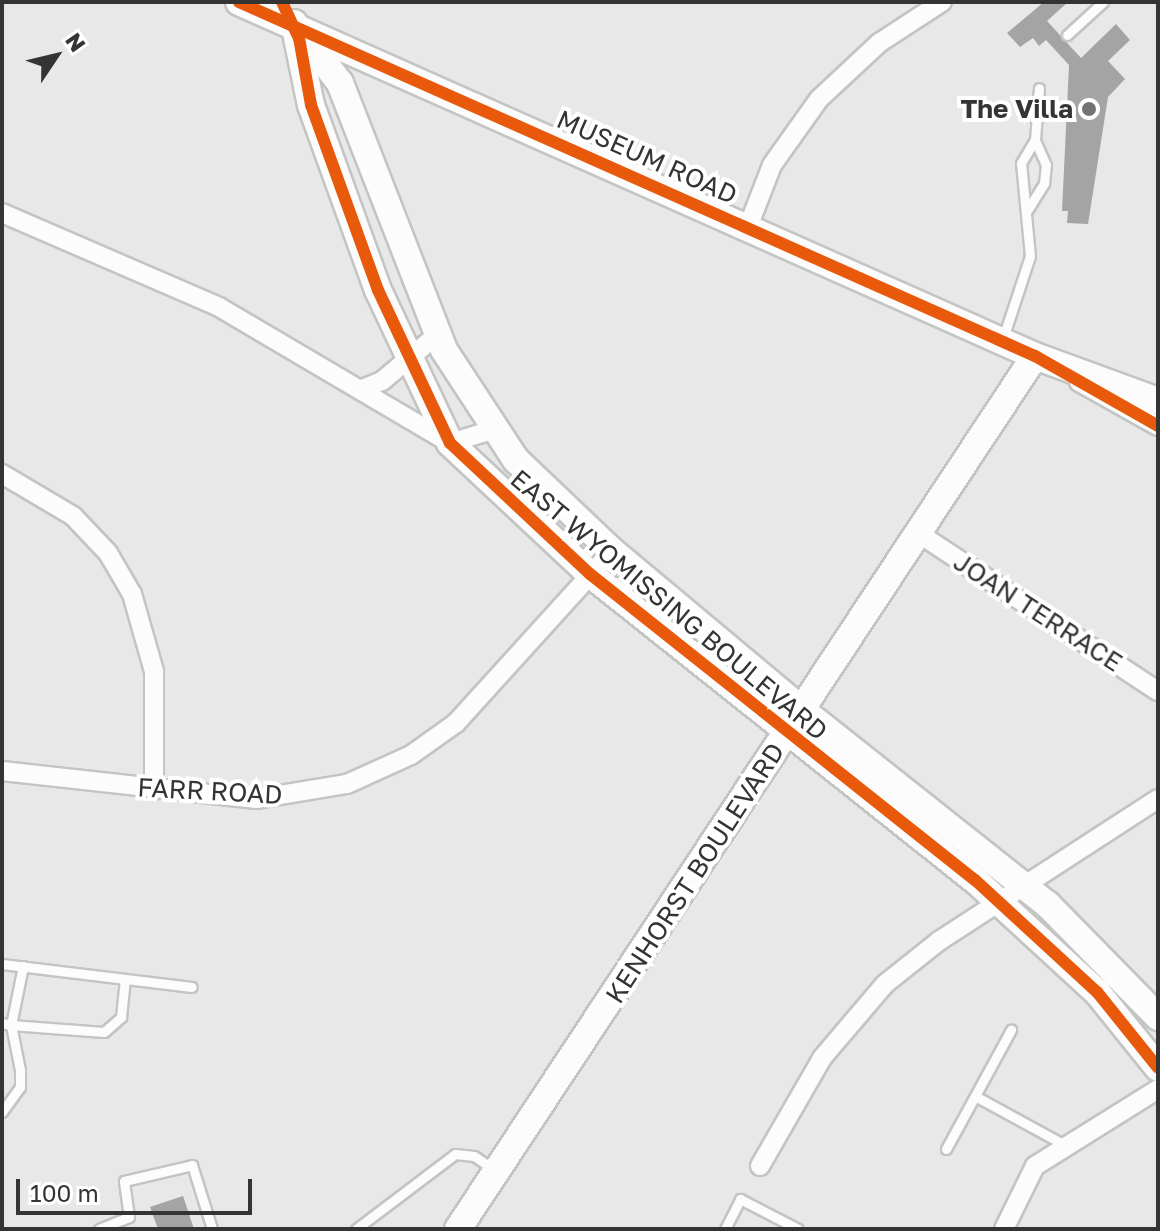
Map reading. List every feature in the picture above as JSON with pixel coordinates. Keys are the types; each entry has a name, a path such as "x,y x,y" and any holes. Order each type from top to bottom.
{"street":[{"name":"MUSEUM ROAD","path":"239,2 288,13 1001,341 1158,401"},
{"path":"748,227 772,165 805,116 860,58 912,10 942,2"},
{"name":"EAST WYOMISSING BOULEVARD","path":"288,13 340,83 438,334 492,430 546,492 612,551 802,710 1026,889 1106,958 1158,1017"},
{"name":"EAST WYOMISSING BOULEVARD","path":"288,13 311,105 407,359 450,443 590,574 785,734 902,819 1001,905 1097,992 1158,1068"},
{"path":"2,213 219,307 450,443 492,430"},
{"path":"362,389 438,334"},
{"path":"1035,356 1158,426"},
{"name":"KENHORST BOULEVARD","path":"458,1229 1035,356"},
{"path":"2,474 33,487 73,516 108,553 132,594 154,671 154,790"},
{"name":"JOAN TERRACE","path":"918,533 1158,691"},
{"name":"FARR ROAD","path":"2,771 154,790 292,796 382,770 473,708 612,551"},
{"path":"760,1166 822,1058 862,1008 939,941 1026,889 1158,799"},
{"path":"1004,1229 1025,1178 1065,1145 1158,1089"},
{"path":"1015,1206 1018,1229"}],"lane":[{"path":"1067,35 1103,2"},
{"path":"1001,341 1030,256 1028,209 1021,163 1035,140 1039,88"},
{"path":"1028,209 1044,183 1046,165 1035,140"},
{"path":"2,964 192,987"},
{"path":"2,1112 20,1087 7,1024 23,966"},
{"path":"7,1024 104,1032 121,1017 125,979"},
{"path":"946,1149 1011,1030"},
{"path":"975,1096 1065,1145"},
{"path":"356,1229 455,1154 474,1156 498,1172"},
{"path":"99,1229 121,1225 129,1217 124,1181 192,1165 212,1229"},
{"path":"725,1229 740,1199 798,1229"}],"building":[{"name":"The Villa","path":"1044,2 1068,2 1047,21 1081,58 1116,24 1130,40 1108,61 1125,79 1108,97 1088,224 1067,223 1068,211 1062,211 1069,65 1046,40 1039,46 1033,38 1020,47 1007,33"},
{"path":"183,1196 194,1229 158,1229 150,1207"}],"cycle path":[{"path":"239,2 1035,356 1158,426"},
{"path":"282,2 299,38 311,105 378,290 450,443 590,574 975,880 1097,992 1158,1068"}],"place":[{"name":"The Villa","path":"1089,109"}]}
